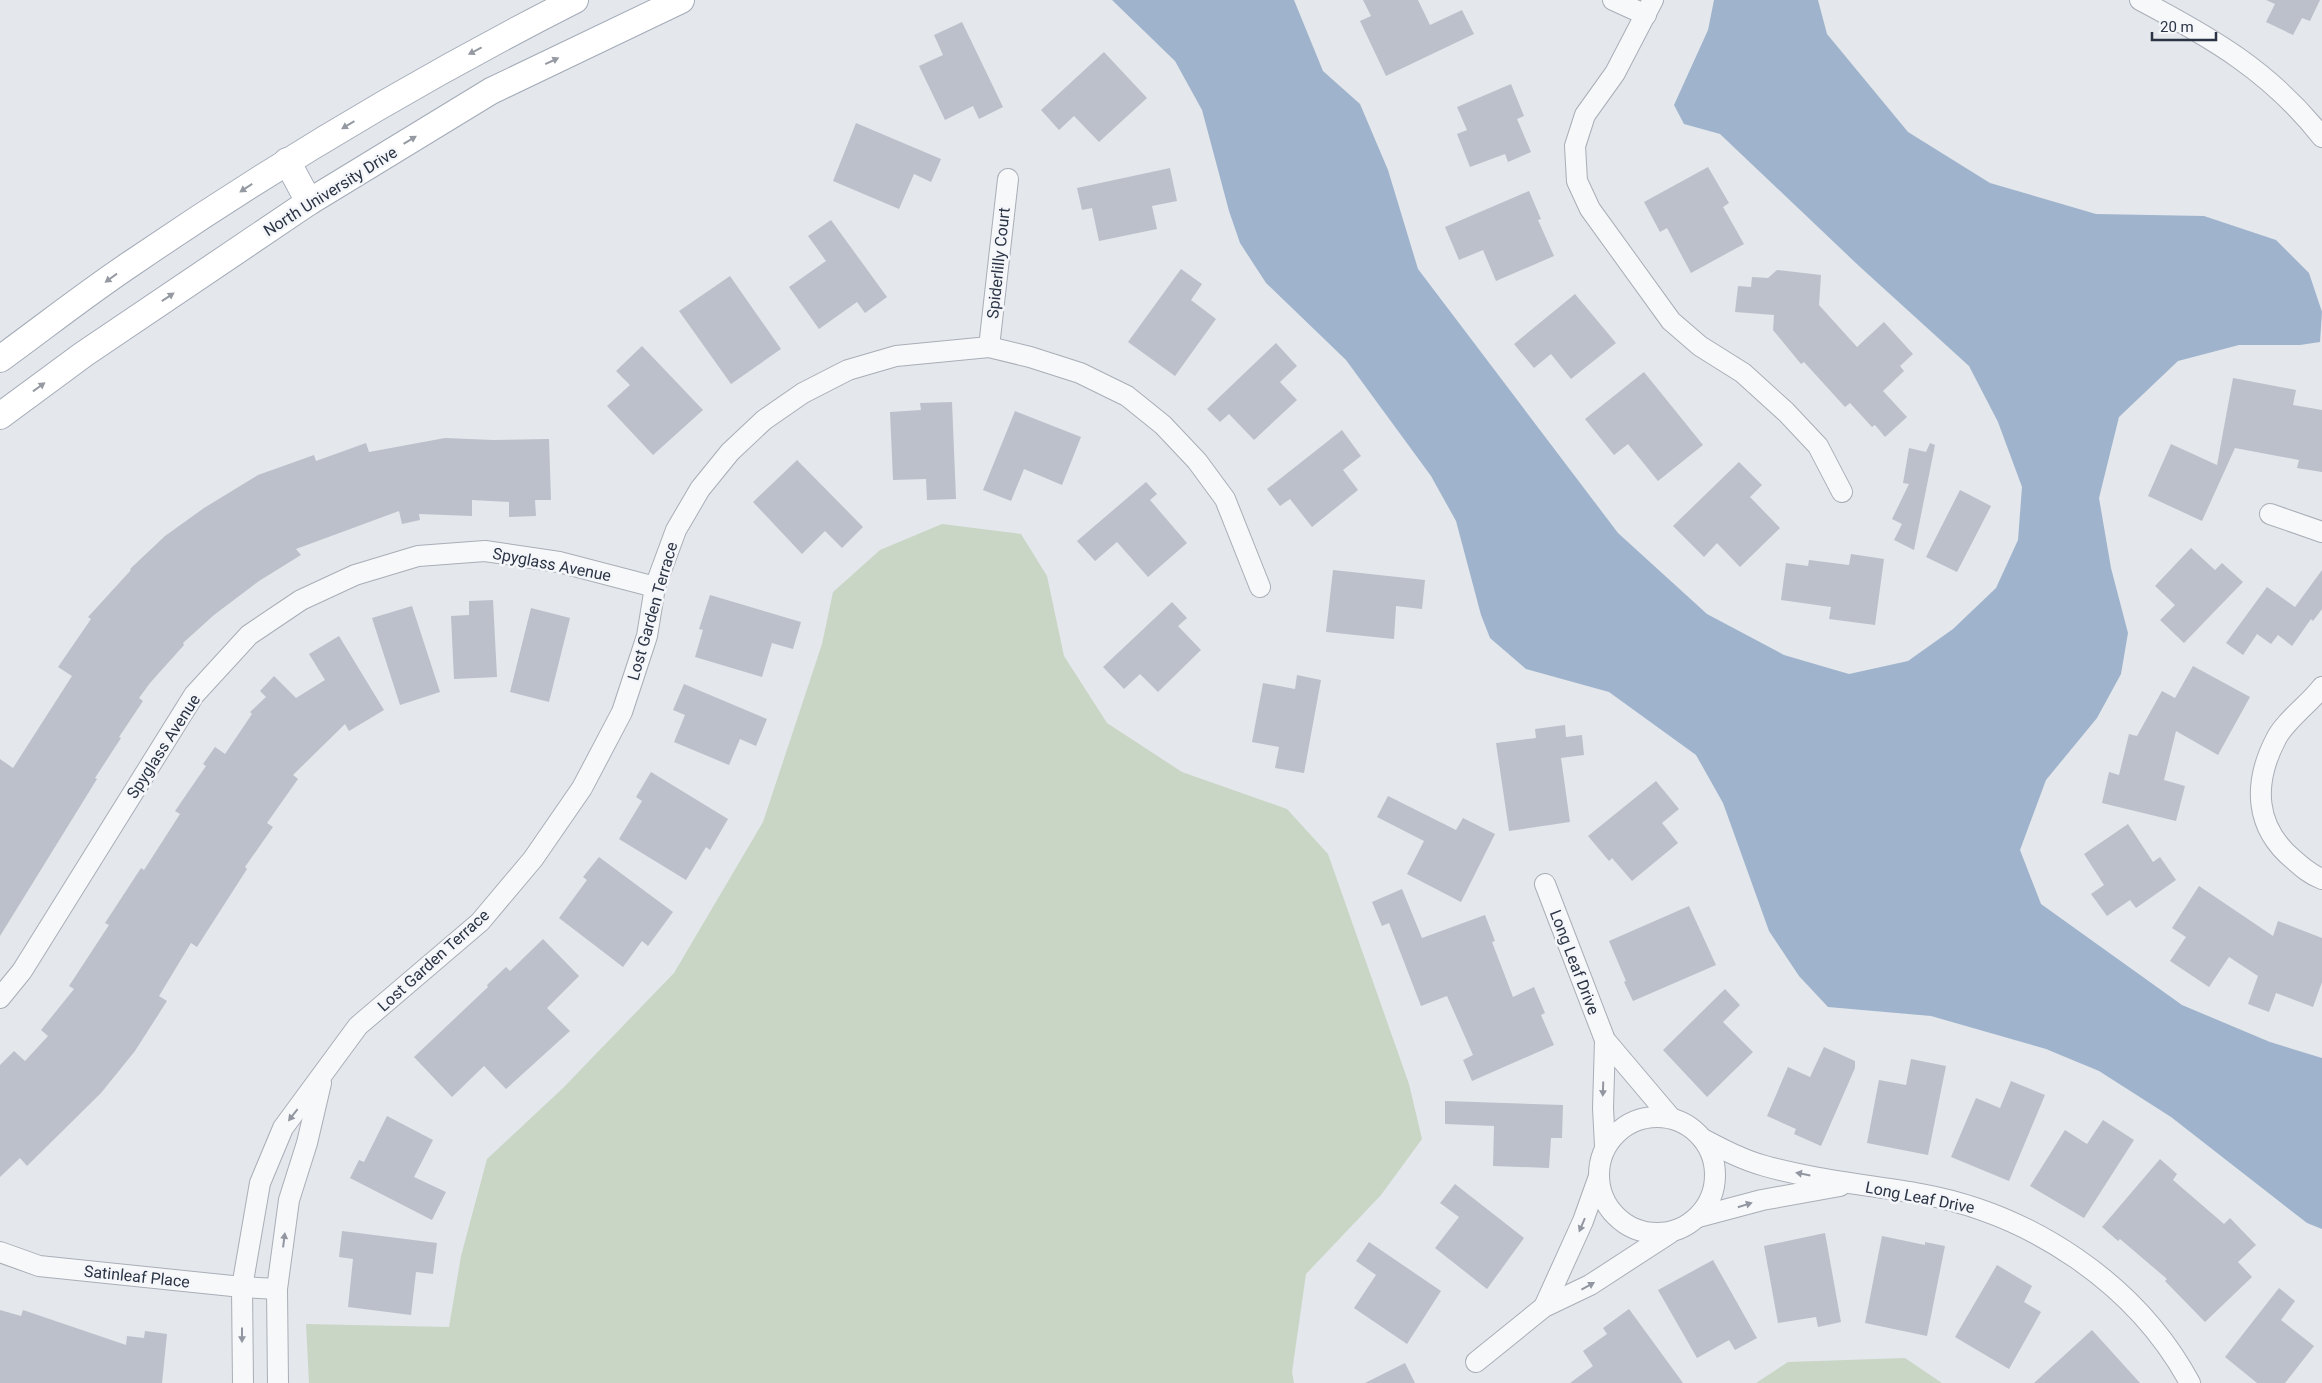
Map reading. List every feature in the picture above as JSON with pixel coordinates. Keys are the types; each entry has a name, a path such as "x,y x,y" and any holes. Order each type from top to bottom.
{"main road":[{"path":"0,359 130,264 287,161 450,65 575,0"},
{"name":"North University Drive","path":"0,416 84,354 309,202 491,90 681,0"},
{"path":"287,161 309,202"}],"street":[{"path":"1613,0 1650,8 1615,73 1585,115 1576,146 1577,181 1590,209 1672,321 1700,346 1742,374 1786,412 1818,446 1842,492"},
{"path":"2140,0 2204,33 2257,70 2305,116 2322,137"},
{"name":"Spiderlilly Court","path":"989,347 1008,179"},
{"name":"Lost Garden Terrace","path":"243,1383 242,1287 260,1182 283,1128 323,1077 358,1026 480,922 533,859 577,796 622,712 647,636 656,586 676,530 700,489 730,452 764,420 803,393 848,370 896,356 989,347 1030,357 1080,373 1126,396 1163,425 1197,461 1225,499 1260,587"},
{"path":"2270,514 2322,532"},
{"name":"Spyglass Avenue","path":"0,998 22,971 194,695 249,635 301,600 355,575 418,556 485,551 559,562 656,586"},
{"path":"2322,687 2276,737 2265,766 2259,796 2264,820 2281,849 2312,876 2322,879"},
{"name":"Long Leaf Drive","path":"1545,884 1605,1040 1671,1118"},
{"name":"Long Leaf Drive","path":"1605,1040 1603,1108 1605,1146"},
{"name":"Lost Garden Terrace","path":"278,1383 277,1289 289,1200 307,1143 323,1077"},
{"path":"1544,1307 1583,1221 1598,1179 1599,1162 1605,1146 1617,1132 1633,1121 1652,1117 1671,1118 1688,1126 1702,1139 1711,1154 1715,1170 1711,1196 1708,1204 1698,1217 1685,1227 1671,1232 1654,1234 1637,1230 1622,1223 1610,1211 1602,1196 1598,1179"},
{"name":"Long Leaf Drive","path":"1702,1139 1729,1153 1764,1166 1851,1183 1922,1194 1984,1210 2041,1236 2098,1273 2146,1319 2190,1383"},
{"name":"Long Leaf Drive","path":"1698,1217 1762,1200 1851,1183"},
{"path":"1476,1362 1544,1307 1590,1285 1671,1232"},
{"name":"Satinleaf Place","path":"0,1252 39,1266 277,1289"}],"green space":[{"path":"942,524 1021,534 1047,576 1064,656 1107,723 1182,772 1287,809 1328,854 1409,1084 1422,1139 1381,1195 1306,1274 1292,1372 1294,1383 309,1383 306,1324 449,1327 461,1256 487,1159 563,1088 674,973 763,822 822,644 833,592 880,550"},
{"path":"1905,1358 1942,1383 1756,1383 1788,1362"}],"water":[{"path":"1112,0 1294,0 1323,71 1360,104 1388,170 1418,269 1618,533 1707,614 1784,655 1849,674 1908,661 1953,629 1996,588 2018,540 2022,487 1998,422 1969,366 1859,266 1720,134 1684,124 1674,105 1708,30 1714,0 1818,0 1827,34 1908,132 1990,183 2096,214 2204,216 2276,240 2309,273 2322,312 2320,342 2300,345 2239,345 2178,361 2119,417 2099,498 2111,568 2128,633 2121,674 2097,718 2046,780 2020,850 2041,904 2182,1005 2270,1042 2322,1058 2322,1229 2307,1223 2171,1117 2099,1071 2046,1049 1931,1016 1828,1007 1799,976 1769,931 1723,803 1696,755 1609,692 1526,669 1490,638 1481,615 1456,521 1431,476 1346,360 1266,283 1240,243 1229,211 1202,110 1175,61"}],"building":[{"path":"1363,0 1418,0 1430,25 1462,10 1474,34 1386,76 1360,21 1371,16"},
{"path":"2266,0 2320,0 2310,21 2302,18 2293,35 2266,22 2275,4"},
{"path":"962,22 1003,107 979,119 973,106 945,120 919,66 943,55 934,35"},
{"path":"1104,52 1147,98 1099,142 1074,116 1059,130 1041,110"},
{"path":"1511,84 1524,116 1517,119 1531,152 1508,162 1505,154 1470,167 1457,134 1467,130 1457,107"},
{"path":"856,123 941,159 931,182 914,174 899,209 833,181"},
{"path":"1708,167 1729,203 1723,207 1744,244 1691,273 1667,228 1660,232 1644,202"},
{"path":"1170,168 1177,201 1152,206 1157,229 1099,241 1092,208 1082,210 1077,188"},
{"path":"1529,191 1541,219 1538,220 1554,256 1496,281 1483,250 1459,260 1445,227"},
{"path":"831,220 887,297 865,313 857,302 819,329 789,287 826,261 808,236"},
{"path":"1181,269 1202,284 1191,300 1216,319 1175,376 1128,342"},
{"path":"1777,270 1821,275 1819,305 1857,347 1884,322 1913,354 1900,366 1904,371 1883,391 1907,417 1885,437 1875,425 1872,427 1850,403 1845,407 1804,362 1801,364 1773,330 1774,315 1735,312 1738,286 1751,287 1752,277 1768,278"},
{"path":"730,276 781,349 731,384 679,311"},
{"path":"1575,294 1616,343 1571,379 1551,354 1534,368 1514,344"},
{"path":"1276,343 1297,366 1280,382 1297,400 1254,440 1229,414 1220,422 1207,409"},
{"path":"642,346 703,410 653,455 607,406 630,385 616,371"},
{"path":"1644,372 1703,445 1658,481 1628,444 1614,455 1585,419"},
{"path":"2233,378 2296,390 2293,405 2322,410 2322,472 2297,468 2299,460 2235,448 2202,521 2148,496 2171,444 2217,465"},
{"path":"952,402 956,499 927,500 926,479 893,480 890,412 921,410 920,403"},
{"path":"1015,411 1081,437 1062,485 1024,469 1011,501 983,490"},
{"path":"1342,430 1361,456 1343,470 1358,490 1312,527 1290,499 1280,506 1267,489"},
{"path":"445,438 493,440 549,439 551,500 535,500 536,516 509,517 509,502 472,500 472,516 419,514 420,520 402,524 399,511 296,549 301,555 259,581 214,615 183,643 184,645 150,683 139,698 143,701 119,737 121,738 95,778 97,779 0,936 0,759 13,768 72,676 58,667 91,619 88,617 130,569 165,536 204,508 258,475 314,455 316,461 366,443 369,452"},
{"path":"1930,443 1935,445 1914,550 1894,540 1902,524 1892,519 1909,484 1903,483 1909,448 1926,452"},
{"path":"797,460 863,527 842,548 825,531 802,554 753,502"},
{"path":"1739,462 1762,485 1750,497 1780,528 1740,567 1717,543 1704,557 1673,526"},
{"path":"1146,482 1157,494 1150,500 1187,543 1148,577 1117,542 1095,561 1077,541"},
{"path":"1960,490 1991,506 1957,572 1926,557"},
{"path":"2191,548 2215,570 2222,563 2243,582 2184,643 2160,620 2175,605 2155,586"},
{"path":"1851,554 1884,559 1875,625 1829,619 1831,607 1781,600 1786,563 1808,566 1809,560 1849,565"},
{"path":"1333,570 1425,580 1422,609 1396,606 1394,639 1326,632"},
{"path":"2322,570 2322,609 2313,621 2311,619 2292,646 2278,635 2271,644 2257,634 2243,655 2226,643 2267,587 2295,607"},
{"path":"710,595 801,622 793,649 772,643 762,677 695,657 703,630 699,629"},
{"path":"493,600 497,677 454,679 451,616 469,615 469,601"},
{"path":"1172,602 1187,618 1178,626 1201,650 1158,692 1140,674 1124,689 1103,667"},
{"path":"412,606 440,692 400,705 372,618"},
{"path":"531,608 570,618 549,702 510,692"},
{"path":"339,636 384,710 349,731 345,724 293,775 298,779 267,823 273,827 245,867 247,869 197,947 191,943 159,996 167,1001 135,1051 101,1093 27,1166 20,1158 0,1177 0,1065 14,1051 25,1061 48,1036 41,1030 74,989 69,986 109,925 105,923 141,868 144,870 180,814 175,811 206,766 203,764 215,747 225,754 252,714 250,712 266,697 260,691 274,676 296,698 325,680 309,654"},
{"path":"2193,666 2250,697 2218,755 2176,731 2164,780 2185,786 2176,821 2102,803 2109,772 2119,775 2129,734 2137,736 2162,691 2175,698"},
{"path":"1297,675 1321,680 1304,773 1275,768 1279,747 1252,742 1263,683 1295,689"},
{"path":"684,684 767,719 756,746 740,739 729,765 674,742 685,715 673,710"},
{"path":"1565,725 1566,737 1582,735 1584,755 1561,758 1570,822 1509,831 1496,743 1536,738 1535,729"},
{"path":"651,772 728,819 710,850 706,847 686,880 619,839 642,801 636,797"},
{"path":"1656,781 1679,809 1662,823 1678,843 1632,881 1612,858 1609,861 1588,836"},
{"path":"1388,796 1456,830 1463,818 1495,834 1461,902 1407,874 1424,841 1377,817"},
{"path":"2128,824 2153,862 2160,857 2176,880 2136,908 2130,900 2107,916 2091,894 2104,885 2084,854"},
{"path":"599,857 673,912 648,946 642,941 623,967 559,918 587,880 583,877"},
{"path":"2199,886 2273,936 2278,921 2322,938 2322,982 2313,1007 2276,993 2269,1012 2248,1004 2258,976 2229,957 2209,987 2170,961 2186,937 2172,928"},
{"path":"1402,889 1422,938 1485,915 1495,941 1492,942 1513,997 1534,987 1545,1013 1541,1015 1554,1045 1472,1081 1463,1060 1473,1055 1447,996 1421,1006 1389,923 1382,926 1372,902"},
{"path":"1689,906 1716,965 1633,1001 1609,941"},
{"path":"543,939 579,976 547,1008 570,1031 506,1089 484,1066 452,1097 414,1057 488,987 487,985 506,967 510,971"},
{"path":"1725,989 1740,1005 1723,1022 1753,1052 1707,1097 1663,1050"},
{"path":"1824,1047 1855,1061 1855,1068 1821,1146 1794,1134 1796,1129 1767,1116 1788,1067 1810,1077"},
{"path":"1911,1059 1946,1066 1928,1155 1867,1143 1879,1080 1906,1085"},
{"path":"2011,1081 2045,1095 2009,1181 1951,1157 1976,1098 2000,1108"},
{"path":"1445,1101 1563,1105 1562,1138 1551,1138 1549,1168 1493,1166 1494,1126 1445,1124"},
{"path":"387,1116 433,1140 414,1177 446,1192 432,1220 350,1178 359,1160 364,1162"},
{"path":"2103,1120 2134,1140 2084,1218 2030,1186 2065,1130 2087,1144"},
{"path":"2160,1159 2177,1174 2173,1180 2224,1224 2230,1218 2256,1245 2238,1262 2252,1277 2205,1322 2165,1281 2167,1279 2120,1239 2118,1241 2102,1227"},
{"path":"1455,1184 1524,1238 1487,1289 1435,1248 1459,1217 1440,1203"},
{"path":"342,1231 437,1243 433,1274 416,1272 411,1315 348,1307 353,1259 339,1257"},
{"path":"1825,1233 1841,1322 1818,1327 1816,1317 1778,1323 1764,1246"},
{"path":"1882,1236 1925,1245 1925,1242 1945,1246 1927,1336 1865,1323"},
{"path":"1369,1242 1441,1291 1407,1344 1354,1308 1376,1275 1356,1261"},
{"path":"1713,1260 1757,1338 1735,1350 1729,1340 1697,1358 1658,1290"},
{"path":"1997,1265 2032,1286 2024,1302 2041,1312 2009,1369 1955,1337"},
{"path":"2279,1288 2295,1301 2281,1320 2314,1346 2285,1383 2257,1383 2225,1357"},
{"path":"1629,1309 1683,1383 1570,1383 1593,1366 1583,1351 1607,1334 1603,1328"},
{"path":"0,1310 21,1316 23,1310 126,1345 127,1336 144,1338 145,1331 167,1334 162,1383 0,1383"},
{"path":"2092,1330 2140,1383 2034,1383"},
{"path":"1405,1363 1415,1383 1365,1383"}]}
